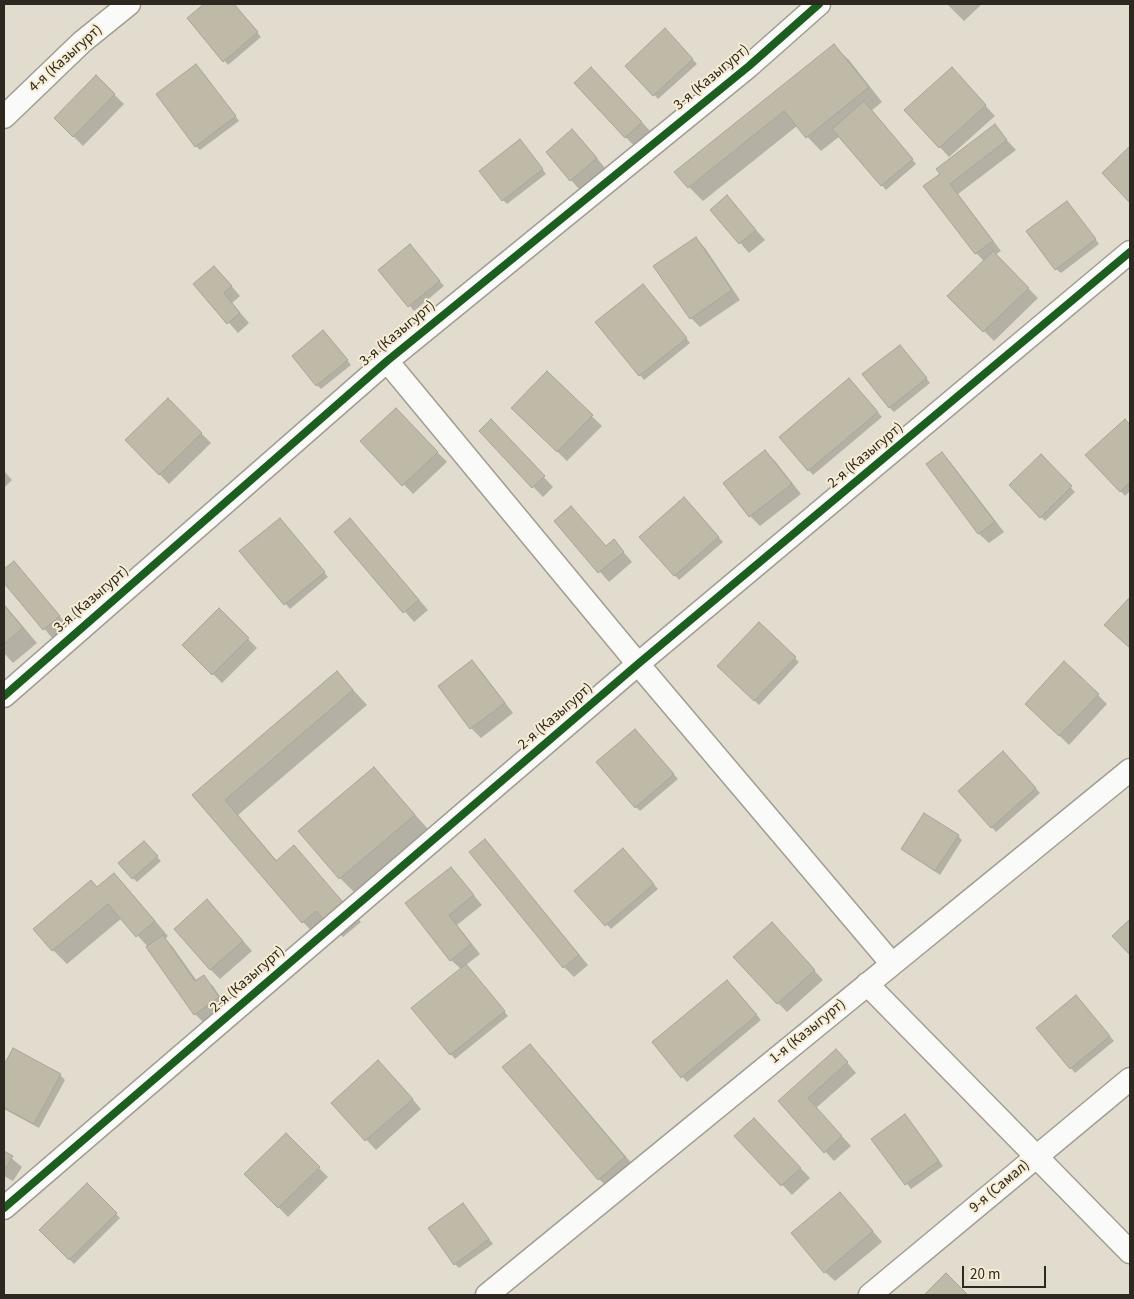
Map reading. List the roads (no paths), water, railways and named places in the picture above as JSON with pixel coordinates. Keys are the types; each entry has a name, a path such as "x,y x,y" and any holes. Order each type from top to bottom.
{"street":[{"name":"4-я (Казыгурт)","path":"4,117 82,42 129,4"},
{"name":"3-я (Казыгурт)","path":"4,696 387,361 749,66 819,4"},
{"name":"2-я (Казыгурт)","path":"4,1208 638,664 1130,252"},
{"path":"387,361 638,664 892,964"},
{"name":"1-я (Казыгурт)","path":"487,1295 1130,770"},
{"path":"867,984 1130,1252"},
{"name":"9-я (Самал)","path":"870,1295 1130,1079"}]}
